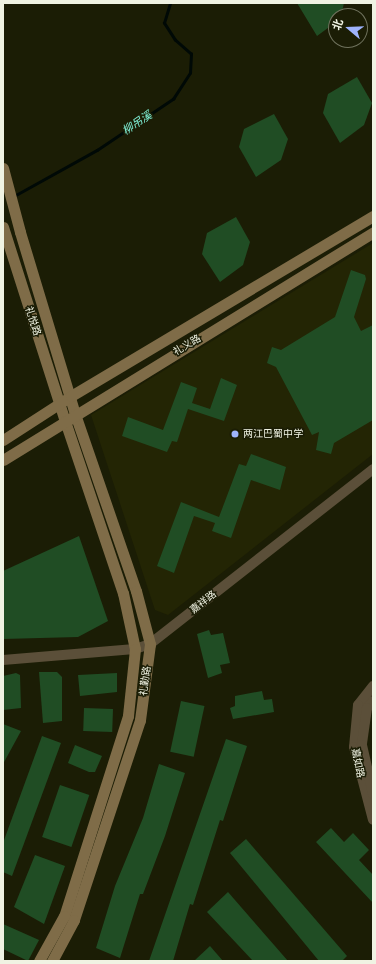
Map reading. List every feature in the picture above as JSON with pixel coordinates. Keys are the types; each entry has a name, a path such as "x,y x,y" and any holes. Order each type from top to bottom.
{"main road":[{"name":"礼悦路","path":"3,168 20,232 71,396"},
{"name":"礼义路","path":"3,440 71,396 373,216"},
{"name":"礼悦路","path":"4,232 60,404"},
{"name":"礼义路","path":"3,460 75,414 373,232"},
{"name":"礼勤路","path":"52,961 74,920 140,720 150,644 136,591 75,414 71,396"},
{"name":"礼勤路","path":"39,961 64,916 128,716 136,649 124,593 60,404"}],"street":[{"name":"嘉祥路","path":"3,660 136,649 150,644 373,469"},
{"name":"嘉如路","path":"373,686 358,705 354,747 373,820"},
{"name":"嘉如路","path":"373,701 367,708 362,745 373,794"}],"shaded area":[{"name":"两江巴蜀中学","path":"373,243 373,454 168,615 155,610 91,415"}],"building":[{"path":"297,3 344,3 343,8 328,8 328,28 317,36"},
{"path":"357,77 372,103 364,125 340,143 323,113 328,94"},
{"path":"274,114 288,139 281,160 256,177 239,147 244,129"},
{"path":"236,217 250,242 243,265 220,282 202,254 207,233"},
{"path":"351,270 365,275 366,279 354,317 361,331 373,325 373,420 334,443 331,454 316,450 319,432 312,435 276,367 267,363 272,347 281,350 335,317"},
{"path":"221,378 237,385 224,421 188,409 177,442 172,441 167,452 122,436 128,417 163,430 181,382 197,388 192,403 210,409"},
{"path":"251,454 286,467 280,490 251,480 231,538 212,531 215,523 194,516 174,573 157,566 181,502 219,517 239,464 246,466"},
{"path":"79,536 108,621 78,637 3,639 3,571"},
{"path":"209,630 211,635 223,633 230,663 220,665 222,673 208,678 197,634"},
{"path":"39,672 57,672 62,677 62,721 43,723"},
{"path":"16,673 20,675 21,708 3,710 3,676"},
{"path":"117,673 117,692 80,696 78,675"},
{"path":"262,691 264,700 272,699 274,712 233,719 230,708 235,706 235,696"},
{"path":"181,701 204,706 194,757 170,752"},
{"path":"84,708 113,709 112,732 83,731"},
{"path":"3,724 21,731 3,764"},
{"path":"42,736 61,743 12,876 3,872 3,843"},
{"path":"226,739 247,746 223,821 220,820 193,905 190,904 173,961 149,961"},
{"path":"75,745 102,756 95,772 89,772 68,763"},
{"path":"159,764 185,773 165,836 143,894 140,894 120,958 96,948 115,886 143,818"},
{"path":"60,785 89,795 71,847 42,837"},
{"path":"331,828 344,842 353,833 369,850 359,860 373,875 373,903 316,842"},
{"path":"246,839 347,956 342,961 319,961 230,853"},
{"path":"35,855 65,866 44,924 14,907"},
{"path":"228,892 288,961 253,961 207,912"},
{"path":"3,924 39,940 28,961 3,949"},
{"path":"210,946 223,961 194,961"}],"waterway":[{"name":"柳吊溪","path":"14,196 97,150 173,99 190,73 191,54 175,40 164,23 170,3"}],"place":[{"name":"两江巴蜀中学","path":"235,434"}]}
